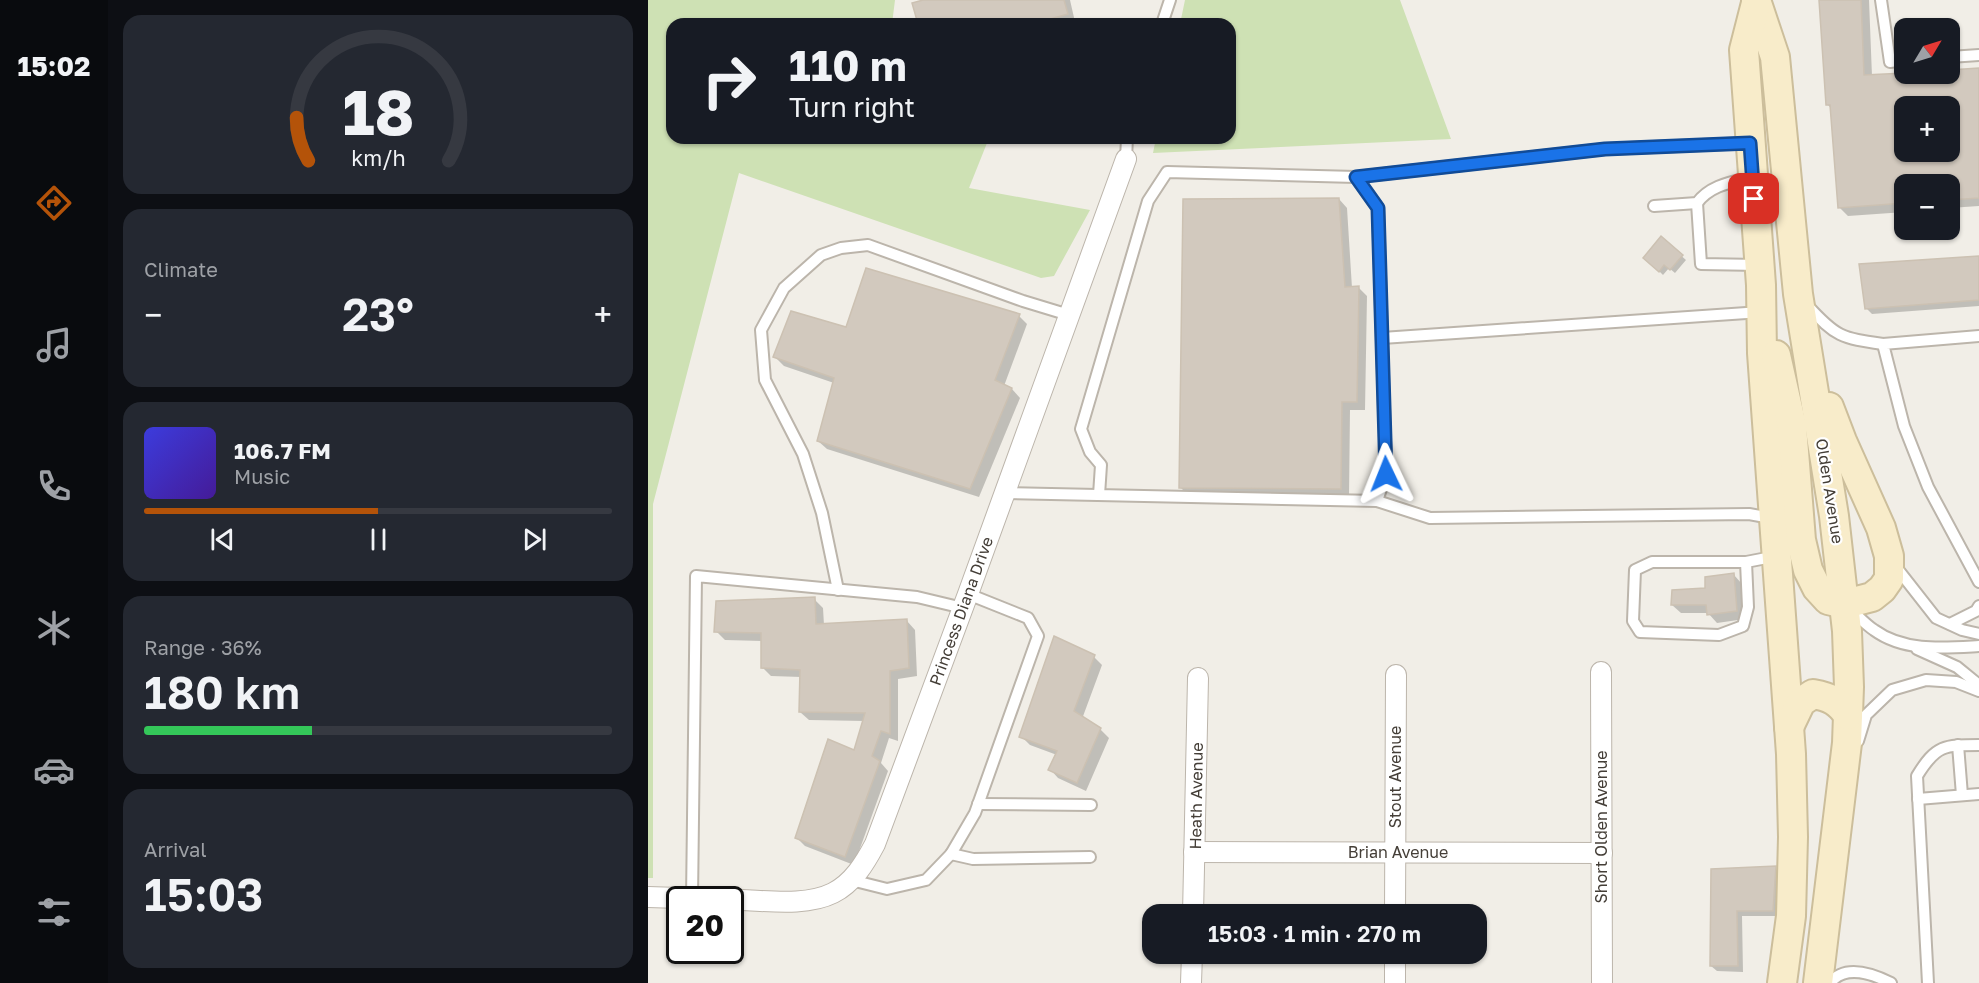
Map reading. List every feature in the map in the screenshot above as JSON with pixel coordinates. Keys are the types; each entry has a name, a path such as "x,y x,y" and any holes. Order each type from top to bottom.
{"main road":[{"name":"Olden Avenue","path":"1756,2 1744,50 1760,287 1762,353 1789,727 1793,837 1791,916 1782,983"},
{"name":"Olden Avenue","path":"1756,2 1775,57 1798,294 1834,516 1845,604 1849,676 1848,715 1841,799 1818,983"},
{"path":"1760,287 1792,426 1801,540 1808,570 1817,588 1828,600 1845,604 1872,597 1882,589 1889,579 1889,556 1881,528 1842,441 1807,348"},
{"path":"1789,727 1801,702 1813,694 1828,697 1840,703 1848,715"},
{"path":"1791,916 1827,918"}],"street":[{"name":"Princess Diana Drive","path":"744,901 785,902 812,899 834,893 851,880 864,865 966,601 1126,159"},
{"name":"Short Olden Avenue","path":"1601,672 1602,983"},
{"name":"Stout Avenue","path":"1395,904 1396,675"},
{"name":"Heath Avenue","path":"1193,904 1198,678"},
{"name":"Brian Avenue","path":"1194,852 1602,853"},
{"path":"1191,983 1192,964"},
{"path":"1395,964 1395,983"}],"lane":[{"path":"1164,18 1170,0"},
{"path":"1881,0 1890,62 1894,61"},
{"path":"1960,56 1979,55"},
{"path":"1099,495 1101,465 1090,452 1082,429 1148,201 1167,172 1356,177 1605,149 1750,143"},
{"path":"1126,159 1127,144"},
{"path":"1356,177 1378,208 1386,474 1377,501"},
{"path":"1752,177 1722,184 1702,196 1697,203 1701,264 1760,287"},
{"path":"1654,206 1697,203"},
{"path":"838,590 822,513 803,454 765,380 761,330 784,288 821,255 841,248 868,245 1023,301 1069,315"},
{"path":"1382,338 1760,287"},
{"path":"1798,294 1827,328 1847,339 1883,344 1979,336"},
{"path":"1883,344 1904,426 1925,478 1979,582"},
{"path":"1005,493 1377,501 1430,518 1749,514 1774,519"},
{"path":"1746,562 1748,607 1743,626 1719,634 1640,632 1633,621 1635,570 1652,562 1746,562 1777,556"},
{"path":"1889,556 1912,590 1936,618 1979,634"},
{"path":"692,886 696,576 966,601 1028,618 1038,636 975,813 951,854 926,880 887,889 851,880"},
{"path":"1845,604 1875,631 1957,667 1979,685"},
{"path":"1950,624 1976,611 1979,606"},
{"path":"1908,645 1939,648 1979,646"},
{"path":"1841,799 1866,715 1892,690 1926,680 1956,682 1979,690"},
{"path":"1958,745 1962,795"},
{"path":"1928,983 1917,776 1929,756 1950,746 1979,745"},
{"path":"1918,799 1979,794"},
{"path":"978,804 1091,804"},
{"path":"951,854 973,859 1090,857"},
{"path":"1830,983 1834,978 1853,973 1869,973 1891,983"}],"green space":[{"path":"648,0 895,0 893,18 666,18 666,144 987,144 969,188 1090,210 1054,276 1041,278 739,173 653,504 653,878 648,878"},
{"path":"1185,0 1400,0 1451,139 1153,153 1155,144 1236,144 1236,18 1181,18"}],"building":[{"path":"923,0 1064,0 1068,14 1054,18 916,18 912,3"},
{"path":"1819,0 1861,0 1864,75 1894,74 1894,84 1960,84 1960,69 1979,68 1979,198 1960,199 1960,174 1894,174 1894,204 1838,208 1830,105 1826,105"},
{"path":"1339,198 1345,287 1359,286 1357,402 1342,402 1341,489 1179,488 1183,199"},
{"path":"1661,236 1683,255 1670,270 1664,265 1659,272 1643,258"},
{"path":"1979,256 1979,300 1865,309 1859,264"},
{"path":"866,268 1020,314 995,380 1012,388 970,489 817,441 834,378 773,357 791,311 846,327"},
{"path":"1734,573 1737,611 1707,615 1706,605 1671,605 1672,590 1705,588 1705,577"},
{"path":"815,597 816,624 907,619 909,668 890,671 890,734 881,731 872,756 880,761 845,857 795,838 828,739 854,750 865,713 799,712 800,670 761,668 761,633 714,632 716,601"},
{"path":"1054,636 1095,655 1074,711 1101,728 1077,783 1048,770 1057,751 1019,737"},
{"path":"1776,866 1773,911 1737,911 1738,966 1710,966 1711,869"}],"route":[{"path":"1386,474 1378,208 1356,177 1605,149 1750,143 1754,199"}]}
